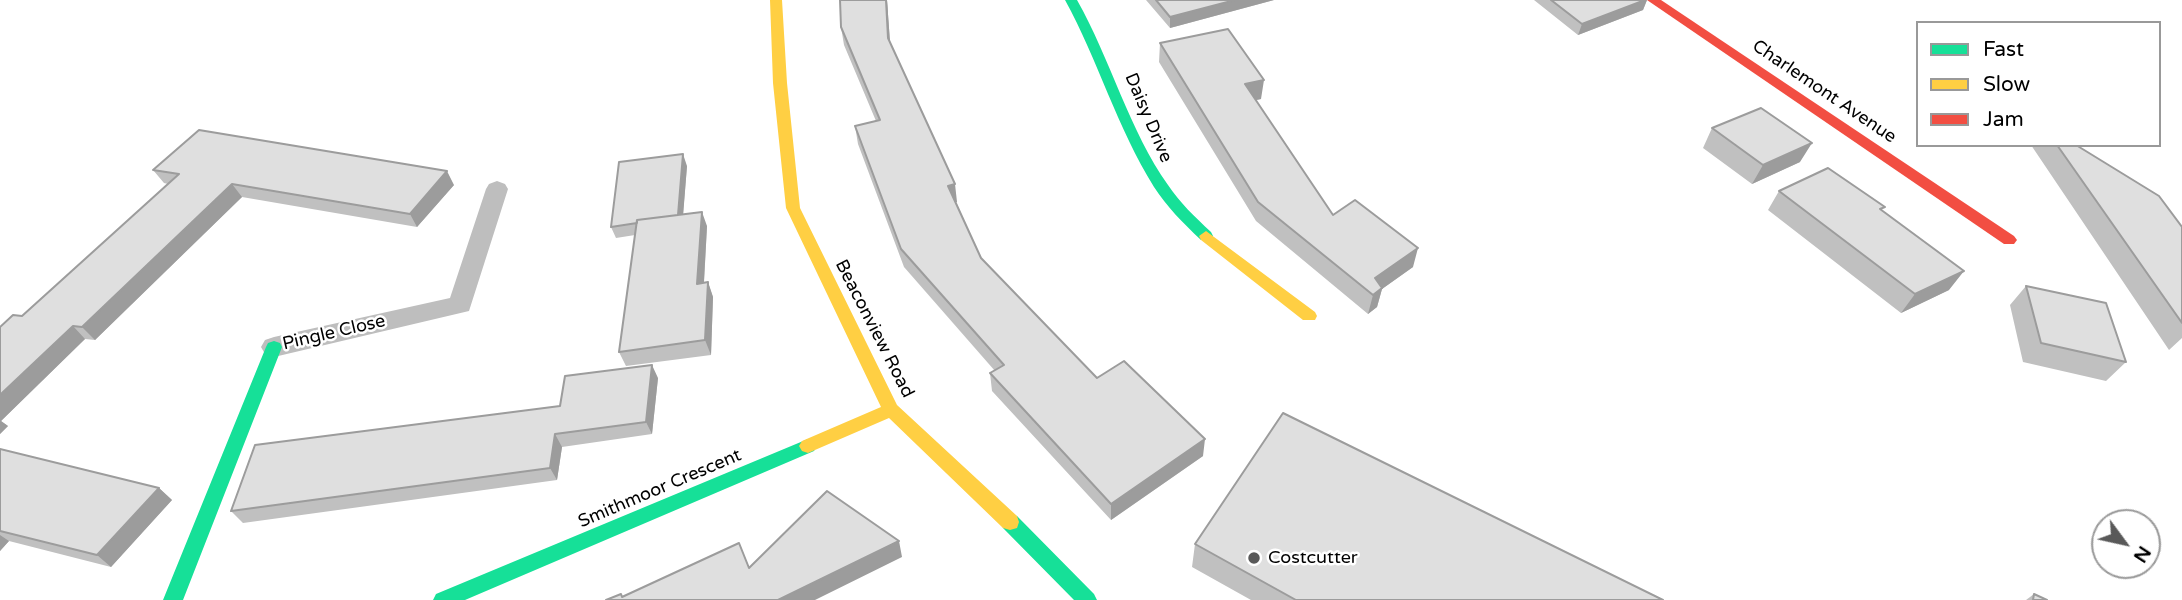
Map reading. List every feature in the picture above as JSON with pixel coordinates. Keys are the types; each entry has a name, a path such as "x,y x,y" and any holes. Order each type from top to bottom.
{"street":[{"name":"Beaconview Road","path":"776,0 780,83 793,208 891,410 993,505 1087,600"},
{"name":"Daisy Drive","path":"1071,0 1088,27 1153,178 1201,232 1309,316"},
{"name":"Charlemont Avenue","path":"1653,0 2008,240"},
{"name":"Pingle Close","path":"173,600 274,347"},
{"name":"Smithmoor Crescent","path":"443,600 628,524 891,410"}],"lane":[{"name":"Pingle Close","path":"274,347 460,305 497,189"}],"building":[{"path":"840,0 886,0 888,38 955,184 948,186 981,258 1097,378 1124,361 1205,439 1111,504 990,373 1004,365 901,249 855,126 880,120 841,27"},
{"path":"1156,0 1235,0 1170,17"},
{"path":"1551,0 1645,0 1582,24"},
{"path":"1228,29 1264,80 1245,84 1333,215 1355,200 1418,248 1375,278 1382,288 1373,295 1258,202 1160,43"},
{"path":"1761,108 1812,143 1763,165 1712,128"},
{"path":"199,130 447,171 410,214 232,184 82,327 73,326 0,395 0,327 13,315 22,316 179,174 153,170"},
{"path":"2058,147 2079,147 2159,196 2182,227 2182,323"},
{"path":"683,154 678,215 637,220 637,223 611,227 619,162"},
{"path":"1828,168 1885,207 1880,209 1964,271 1915,294 1779,191"},
{"path":"702,212 697,284 708,282 705,340 619,352 637,220"},
{"path":"2026,286 2106,303 2126,362 2041,343"},
{"path":"652,365 646,422 555,434 550,468 231,511 255,445 560,406 565,376"},
{"path":"1283,413 1663,600 1296,600 1195,544"},
{"path":"0,449 159,488 97,555 0,531"},
{"path":"827,491 899,541 778,600 606,600 621,594 622,597 739,543 749,568"},
{"path":"2034,594 2047,600 2033,600"}],"traffic: fast":[{"path":"1071,0 1088,30 1143,156 1160,185 1181,212 1206,236"},
{"path":"173,600 274,347"},
{"path":"443,600 808,446"},
{"path":"1010,522 1087,600"}],"traffic: slow":[{"path":"776,0 780,83 793,208 891,410 1010,522"},
{"path":"1206,236 1309,316"},
{"path":"808,446 891,410"}],"traffic: jam":[{"path":"1653,0 2009,240"}],"place":[{"name":"Costcutter","path":"1254,558"}]}
